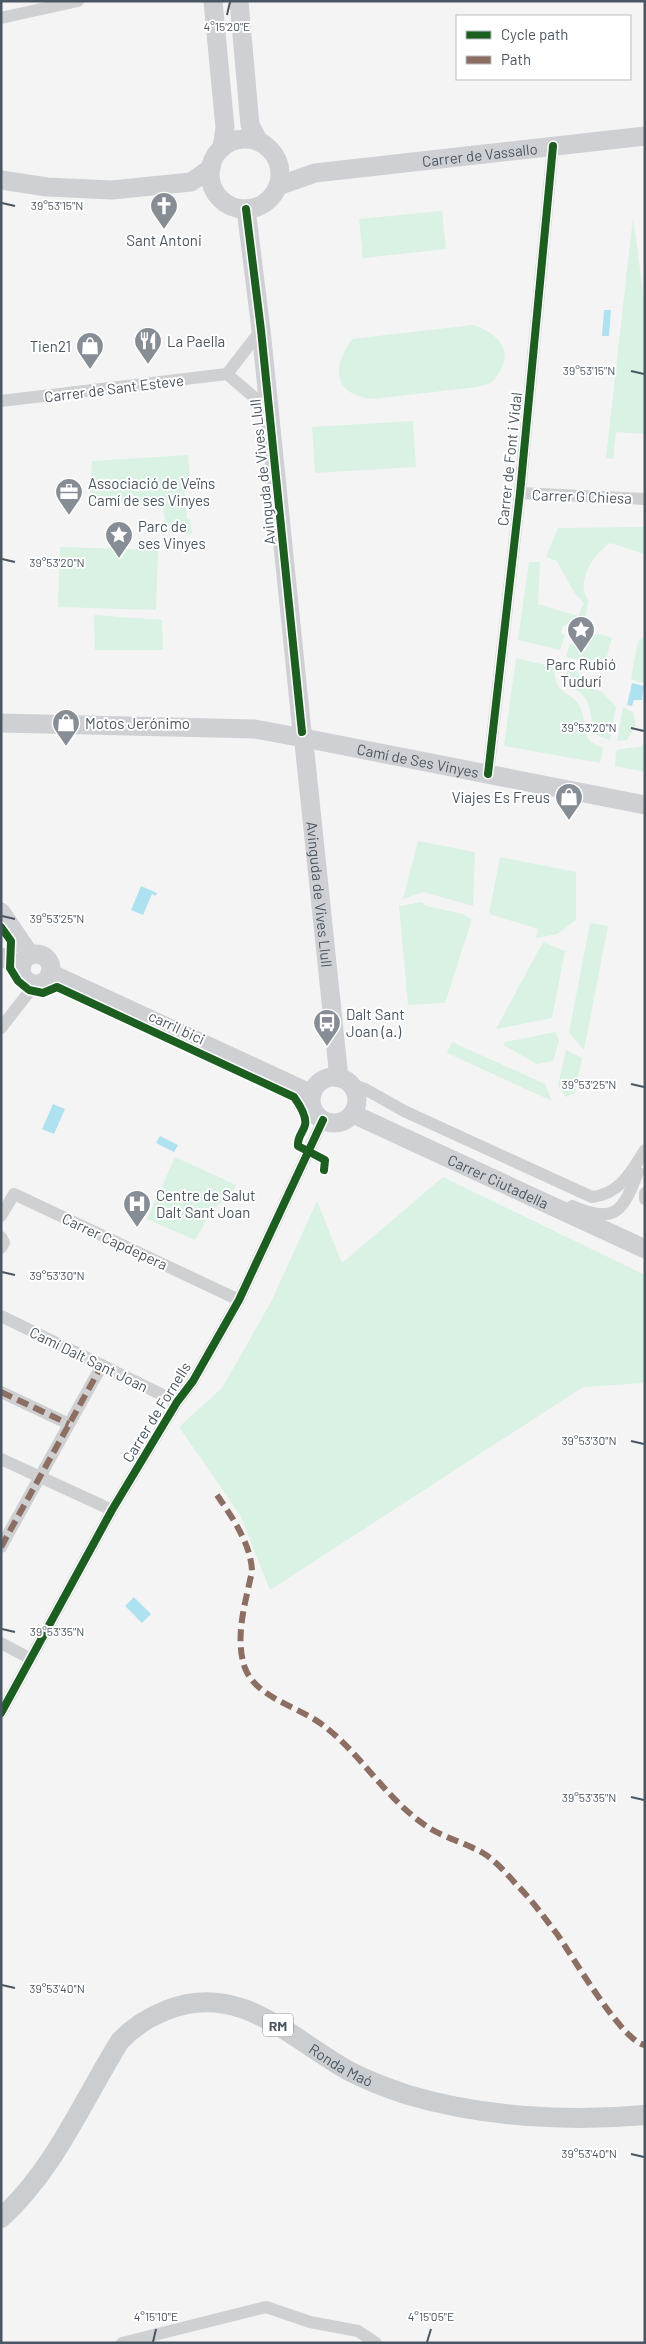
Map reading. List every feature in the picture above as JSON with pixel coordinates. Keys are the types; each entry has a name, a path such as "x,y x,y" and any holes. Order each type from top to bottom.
{"main road":[{"name":"Ronda Maó","path":"1,2218 25,2195 52,2158 120,2041 129,2032 148,2019 186,2004 218,2003 254,2012 271,2020 348,2070 376,2085 442,2104 499,2113 543,2116 597,2118 645,2115"}],"street":[{"path":"1,18 78,1"},
{"path":"213,1 225,128 222,148"},
{"path":"1,180 47,188 105,190 190,182 214,190 228,204 246,209 269,200 278,186 280,167 276,157 259,142 250,125 239,1"},
{"name":"Carrer de Vassallo","path":"278,186 315,173 645,136"},
{"path":"214,190 211,168 215,157 222,148 233,141 246,139 259,142"},
{"name":"Carrer de Font i Vidal","path":"488,774 520,493 553,146"},
{"name":"Carrer de Vassallo","path":"280,167 315,173"},
{"path":"190,182 211,168"},
{"name":"Avinguda de Vives Llull","path":"246,209 261,330 336,1045 344,1080"},
{"path":"261,330 227,374 269,410"},
{"name":"Carrer de Sant Esteve","path":"1,401 227,374"},
{"name":"Carrer G Chiesa","path":"520,493 645,498"},
{"name":"Camí de Ses Vinyes","path":"1,722 254,729 645,805"},
{"path":"1,912 26,960 24,978 32,983 45,980 50,973 48,959 40,954 26,960 1,956"},
{"path":"50,973 312,1094"},
{"path":"1,1028 29,992 32,983"},
{"path":"322,1080 344,1080 357,1096 357,1104 353,1114 341,1122 332,1123 323,1120 314,1110 312,1094 322,1080"},
{"name":"Carrer Ciutadella","path":"344,1080 365,1089 404,1111 592,1197 610,1193 625,1181 645,1151"},
{"name":"Carrer Ciutadella","path":"353,1114 645,1249"},
{"name":"Carrer de Fornells","path":"1,1713 112,1510 177,1402 193,1381 238,1300 323,1120"},
{"path":"522,1192 540,1192 585,1212 603,1216 611,1214 622,1207 629,1196 645,1151"},
{"path":"645,1193 645,1199"},
{"name":"Carrer Capdepera","path":"1,1216 14,1194 238,1300"},
{"path":"1,1237 4,1243 1,1248"},
{"name":"Camí Dalt Sant Joan","path":"1,1316 177,1402"},
{"path":"1,1547 102,1365"},
{"path":"1,1392 69,1424"},
{"path":"1,1459 112,1510"},
{"path":"1,1642 31,1659"},
{"path":"122,2343 266,2308 310,2322 358,2331 376,2343"}],"green space":[{"path":"442,211 446,249 363,258 359,219"},
{"path":"633,217 645,307 645,434 616,432 613,459 606,458"},
{"path":"473,325 494,336 503,348 504,362 496,378 490,383 478,387 372,399 359,396 349,391 343,385 339,369 345,349 352,339"},
{"path":"413,421 416,467 315,473 312,427"},
{"path":"188,455 191,488 184,488 187,519 190,519 192,534 166,532 163,504 90,502 92,461"},
{"path":"645,527 645,554 610,543 598,554 588,568 584,585 588,600 585,623 578,626 569,623 563,626 561,633 565,635 560,650 518,640 529,562 540,562 538,604 578,616 584,603 575,594 557,561 546,557 558,528"},
{"path":"60,547 158,550 156,610 58,607"},
{"path":"94,615 162,620 163,650 95,650"},
{"path":"599,634 612,638 603,669 599,668 596,663 566,657 570,644 582,647 588,644 590,636"},
{"path":"645,636 645,684 631,679 638,641"},
{"path":"516,658 554,667 557,684 580,707 587,736 595,744 603,748 600,763 504,746"},
{"path":"567,669 577,671 586,687 602,692 616,707 610,740 596,735 587,701 577,690 568,686"},
{"path":"623,707 633,712 636,725 627,740 617,741"},
{"path":"645,742 645,772 615,766 616,751 640,747"},
{"path":"418,841 475,852 473,906 423,892 403,899"},
{"path":"500,857 576,872 576,920 557,934 536,938 538,929 489,914"},
{"path":"422,902 426,906 463,914 472,919 445,1003 408,1005 399,906"},
{"path":"590,923 608,926 584,1050 569,1033"},
{"path":"543,942 565,951 552,1018 496,1029"},
{"path":"556,1032 559,1041 553,1061 537,1064 503,1045 505,1042"},
{"path":"452,1042 545,1084 552,1101 447,1053"},
{"path":"566,1050 582,1058 575,1093 566,1097 558,1086"},
{"path":"175,1157 236,1185 231,1194 212,1210 195,1240 147,1219"},
{"path":"443,1177 645,1275 645,1383 583,1387 270,1590 240,1515 179,1427 222,1388 271,1302 317,1201 342,1263"}],"water":[{"path":"604,310 611,310 609,336 602,336"},
{"path":"632,683 644,686 642,700 634,700 632,706 627,705"},
{"path":"141,886 157,893 155,896 152,894 143,915 131,910"},
{"path":"53,1104 65,1109 54,1134 42,1129"},
{"path":"160,1136 178,1145 174,1152 156,1143"},
{"path":"134,1597 151,1614 142,1623 125,1606"}],"marked path":[{"path":"1,1547 102,1365"},
{"path":"1,1392 69,1424"},
{"path":"217,1495 240,1531 251,1561 252,1571 241,1632 242,1656 250,1678 267,1694 310,1717 334,1734 395,1800 422,1823 436,1832 483,1853 496,1863 527,1896 557,1934 611,2014 635,2040 645,2045"}],"cycle path":[{"path":"488,774 520,493 553,146"},
{"path":"246,209 261,330 302,732"},
{"name":"carril bici","path":"1,927 11,941 10,968 18,981 29,990 43,993 57,987 294,1097 305,1118 298,1146 325,1160 324,1170"},
{"path":"1,1713 112,1510 177,1402 193,1381 239,1300 323,1120"}],"place":[{"name":"Sant Antoni","path":"164,230"},
{"name":"La Paella","path":"148,365"},
{"name":"Tien21","path":"90,370"},
{"name":"Associació de Veïns Camí de ses Vinyes","path":"69,516"},
{"name":"Parc de ses Vinyes","path":"119,559"},
{"name":"Parc Rubió Tudurí","path":"581,654"},
{"name":"Motos Jerónimo","path":"66,747"},
{"name":"Viajes Es Freus","path":"569,821"},
{"name":"Dalt Sant Joan (a.)","path":"327,1047"},
{"name":"Centre de Salut Dalt Sant Joan","path":"137,1228"}]}
